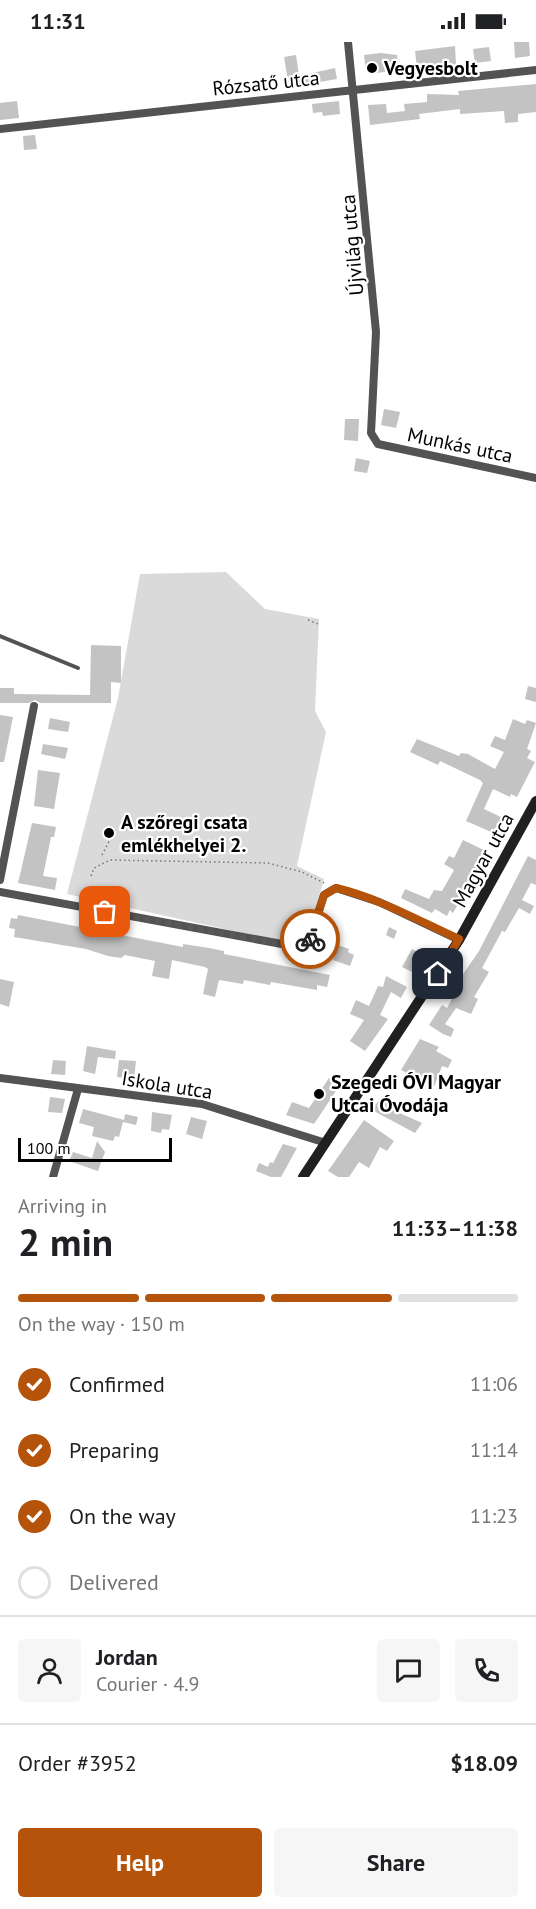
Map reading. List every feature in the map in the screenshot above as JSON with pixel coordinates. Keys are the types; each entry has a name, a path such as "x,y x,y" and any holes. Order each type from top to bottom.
{"street":[{"name":"Újvilág utca","path":"348,42 376,332 370,433 378,444"},
{"name":"Rózsatő utca","path":"0,129 536,70"},
{"name":"Munkás utca","path":"378,444 536,478"},
{"path":"0,880 34,706"},
{"name":"Magyar utca","path":"303,1177 459,939 536,801"},
{"path":"0,892 298,947 309,941 324,895 336,888 379,902 459,939"},
{"name":"Iskola utca","path":"0,1078 202,1104 326,1143"},
{"path":"53,1177 78,1089"}],"lane":[{"path":"0,636 78,668"}],"path":[{"path":"308,620 318,624"},
{"path":"102,855 116,828"},
{"path":"91,876 94,868 110,860 268,863 302,872 336,888"}],"shaded area":[{"path":"226,572 265,609 319,619 315,711 326,732 297,866 324,879 308,936 299,943 287,943 67,894 118,698 140,574"}],"building":[{"path":"514,42 529,42 530,56 515,58"},
{"path":"455,46 456,65 417,68 415,51"},
{"path":"489,47 491,61 475,63 473,49"},
{"path":"381,53 397,55 399,70 369,74 366,72 364,55"},
{"path":"296,55 299,76 335,68 337,79 289,87 284,57"},
{"path":"536,84 536,112 518,114 518,122 505,123 504,111 460,114 460,109 419,114 420,119 370,125 368,105 386,104 387,113 405,111 404,104 427,102 427,94 459,95 458,91"},
{"path":"17,101 19,118 0,120 0,103"},
{"path":"339,101 340,114 323,116 322,112 313,113 312,104"},
{"path":"35,135 37,149 24,150 23,136"},
{"path":"384,409 400,412 396,428 381,425"},
{"path":"345,419 359,419 358,441 344,440"},
{"path":"356,458 370,461 367,473 354,471"},
{"path":"91,645 121,646 121,683 111,682 111,703 40,703 35,700 29,703 0,703 0,688 14,688 14,694 90,695"},
{"path":"528,686 536,688 536,702 525,699"},
{"path":"0,715 13,717 4,762 0,762"},
{"path":"50,718 70,722 68,732 48,729"},
{"path":"513,719 525,724 527,720 536,723 527,749 531,751 527,758 535,762 517,797 511,794 510,797 493,789 484,809 505,819 498,835 466,821 483,783 480,780 440,761 438,765 410,752 417,739 459,756 461,753 468,754 495,769 504,752 490,746 495,736 505,740"},
{"path":"43,744 68,748 65,759 41,754"},
{"path":"38,770 60,773 54,809 34,806"},
{"path":"32,823 56,827 54,837 51,837 43,876 57,878 55,890 18,883"},
{"path":"463,840 488,852 453,913 450,910 447,916 435,909 432,913 401,898 405,889 429,899 434,890 442,891 454,870 444,864 449,856 454,858"},
{"path":"528,856 536,860 536,885 531,883 522,900 534,906 530,914 519,908 505,932 502,931 482,968 489,972 474,997 478,999 471,1014 456,1008 445,1024 454,1029 451,1037 443,1034 429,1025 442,1005 447,1008 454,995 450,993 479,951"},
{"path":"18,915 183,947 183,944 209,948 224,951 224,954 330,975 327,987 317,985 317,990 271,982 270,985 244,980 243,984 219,980 215,997 203,994 208,969 205,967 172,960 169,979 152,976 155,961 125,955 121,958 108,956 86,949 14,937 15,929 9,928 11,918 17,919"},
{"path":"389,927 397,931 394,939 386,935"},
{"path":"338,945 349,949 348,952 354,955 350,966 333,960"},
{"path":"412,949 425,956 414,973 402,967"},
{"path":"386,976 407,987 401,998 391,992 380,1015 388,1019 365,1051 350,1041 364,1020 350,1014 356,1000 369,1006 378,986 383,987"},
{"path":"0,979 14,982 9,1007 0,1004"},
{"path":"420,1039 439,1047 436,1051 452,1060 448,1068 442,1066 434,1087 401,1070"},
{"path":"87,1046 116,1051 115,1059 98,1057 95,1074 83,1071"},
{"path":"53,1060 66,1061 65,1075 51,1074"},
{"path":"119,1060 136,1061 134,1079 117,1077"},
{"path":"329,1078 340,1085 314,1124 286,1115 292,1102 309,1108"},
{"path":"50,1097 65,1099 62,1113 48,1112"},
{"path":"381,1097 395,1107 393,1110 422,1123 415,1133 372,1110"},
{"path":"83,1109 124,1120 125,1114 138,1117 136,1125 123,1122 119,1137 115,1136 113,1141 92,1136 94,1127 79,1123"},
{"path":"152,1112 172,1115 169,1130 162,1129 161,1133 151,1131"},
{"path":"191,1117 207,1121 202,1139 186,1134"},
{"path":"364,1120 394,1141 387,1151 380,1147 369,1168 359,1162 349,1177 338,1177 328,1171"},
{"path":"97,1141 105,1152 98,1171 69,1161 73,1152 92,1158"},
{"path":"283,1144 297,1148 281,1177 271,1177 256,1171 259,1163 268,1167 270,1162 273,1163"}],"way so far":[{"path":"105,912 298,947 310,939"}],"place":[{"name":"Vegyesbolt","path":"372,68"},
{"name":"A szőregi csata emlékhelyei 2.","path":"109,833"},
{"name":"Szegedi ÓVI Magyar Utcai Óvodája","path":"319,1094"}],"route":[{"path":"310,939 324,895 336,888 350,891 459,939 438,974"}]}
